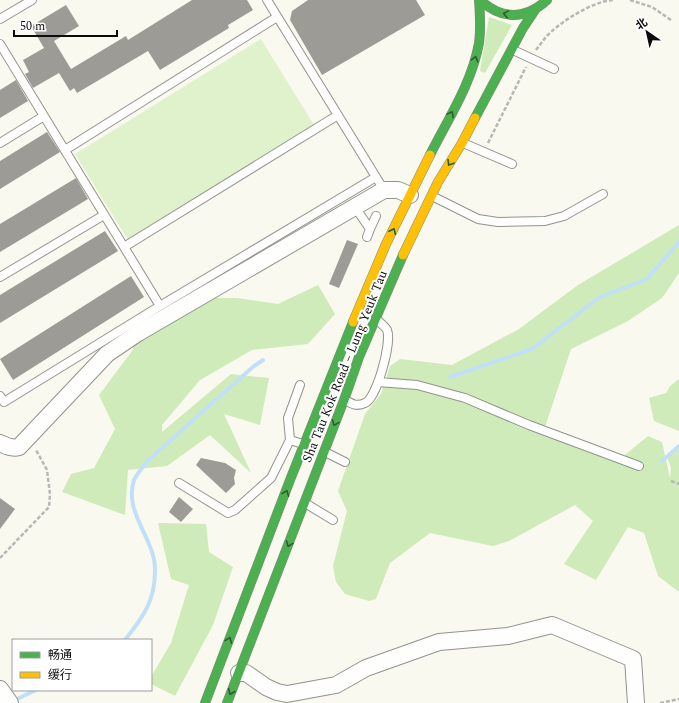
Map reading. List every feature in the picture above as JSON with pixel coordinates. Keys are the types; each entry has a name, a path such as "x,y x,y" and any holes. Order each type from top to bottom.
{"main road":[{"name":"Sha Tau Kok Road – Lung Yeuk Tau","path":"480,0 493,10 507,15 522,15 536,10"},
{"name":"Sha Tau Kok Road – Lung Yeuk Tau","path":"205,703 304,444 380,257 461,96 471,71 479,42 480,0"},
{"name":"Sha Tau Kok Road – Lung Yeuk Tau","path":"227,703 344,400 359,357 398,265 438,182 462,143 523,28 536,10 547,0"}],"street":[{"path":"0,443 15,448 19,447 107,354 138,333 355,207 380,183 410,195"},
{"path":"239,673 246,673 266,687 277,692 287,694 336,685 366,668 439,642 508,636 552,625 633,659 636,703"},
{"path":"0,689 10,703"}],"lane":[{"path":"0,19 32,0"},
{"path":"0,396 4,402 160,306 380,183 267,0"},
{"path":"64,150 277,17"},
{"path":"0,44 160,306"},
{"path":"512,50 554,69"},
{"path":"124,247 338,115"},
{"path":"0,143 44,116"},
{"path":"462,143 512,164"},
{"path":"432,195 478,219 498,222 545,221 558,218 603,194"},
{"path":"355,207 368,233 376,216"},
{"path":"0,277 104,215"},
{"path":"344,400 355,405 367,402 372,397 378,382 388,349 389,338 387,329 375,318"},
{"path":"378,382 417,385 465,398 529,425 639,466"},
{"path":"179,484 228,513 235,510 271,478 290,440 288,418 300,385"},
{"path":"290,440 304,444"},
{"path":"324,452 346,462"},
{"path":"304,503 333,520"}],"path":[{"path":"535,52 546,37 572,16 608,0 613,0"},
{"path":"630,0 652,7 671,20"},
{"path":"487,145 528,65"},
{"path":"0,558 49,507 50,494 47,470 36,450 27,439"},
{"path":"671,481 679,484"},
{"path":"660,703 679,699"}],"green space":[{"path":"489,17 512,25 485,73 480,71"},
{"path":"261,39 314,125 128,240 75,154"},
{"path":"679,225 679,273 662,298 628,321 571,349 544,430 620,459 648,436 662,442 670,478 671,468 667,457 679,443 679,592 658,576 644,533 628,527 596,580 564,564 593,521 575,505 509,541 493,546 430,533 390,563 376,599 369,601 345,594 336,582 333,566 347,511 338,491 365,414 381,394 390,366 400,359 452,365 519,329 578,285"},
{"path":"318,285 335,314 308,344 252,350 200,380 162,425 162,432 231,374 269,378 260,425 224,414 251,473 210,435 167,466 128,470 125,515 62,492 71,474 94,468 115,429 99,395 132,351 139,334 214,298 237,298 278,304"},
{"path":"679,379 679,431 654,421 649,398 666,393 670,386"},
{"path":"158,523 206,524 209,552 233,567 213,625 175,696 152,684 152,675 171,643 189,585 171,579"}],"building":[{"path":"192,0 247,0 253,10 228,25 229,28 160,70 148,51 77,93 74,88 70,91 59,73 33,88 25,74 29,72 23,60 44,48 31,26 66,5 79,26 54,41 71,69 126,36 128,40"},
{"path":"308,0 416,0 425,15 322,75 290,20 292,11"},
{"path":"16,80 28,101 0,118 0,90"},
{"path":"47,132 60,152 0,189 0,161"},
{"path":"76,178 88,199 0,252 0,224"},
{"path":"105,231 118,251 0,323 0,295"},
{"path":"347,240 358,244 339,288 329,284"},
{"path":"131,276 144,297 13,380 0,359"},
{"path":"201,458 225,463 236,470 234,478 235,484 226,493 196,465"},
{"path":"179,497 193,509 181,522 169,512"},
{"path":"0,498 15,509 0,529"}],"waterway":[{"path":"450,377 532,349 600,297 647,279 679,242"},
{"path":"126,639 147,608 153,591 155,571 151,548 136,515 133,504 132,492 134,480 146,462 254,366 263,360"},
{"path":"662,461 679,446"},
{"path":"13,701 34,691"}],"traffic: fast":[{"path":"430,155 459,100 476,58 480,32 479,0"},
{"path":"480,0 488,7 497,11 514,15 522,14 539,7 547,0"},
{"path":"475,118 523,28 535,10"},
{"path":"227,703 344,400 359,357 403,255"},
{"path":"205,703 290,480 353,322"}],"traffic: slow":[{"path":"403,255 438,182 462,143 475,118"},
{"path":"353,322 386,244 430,155"}]}
